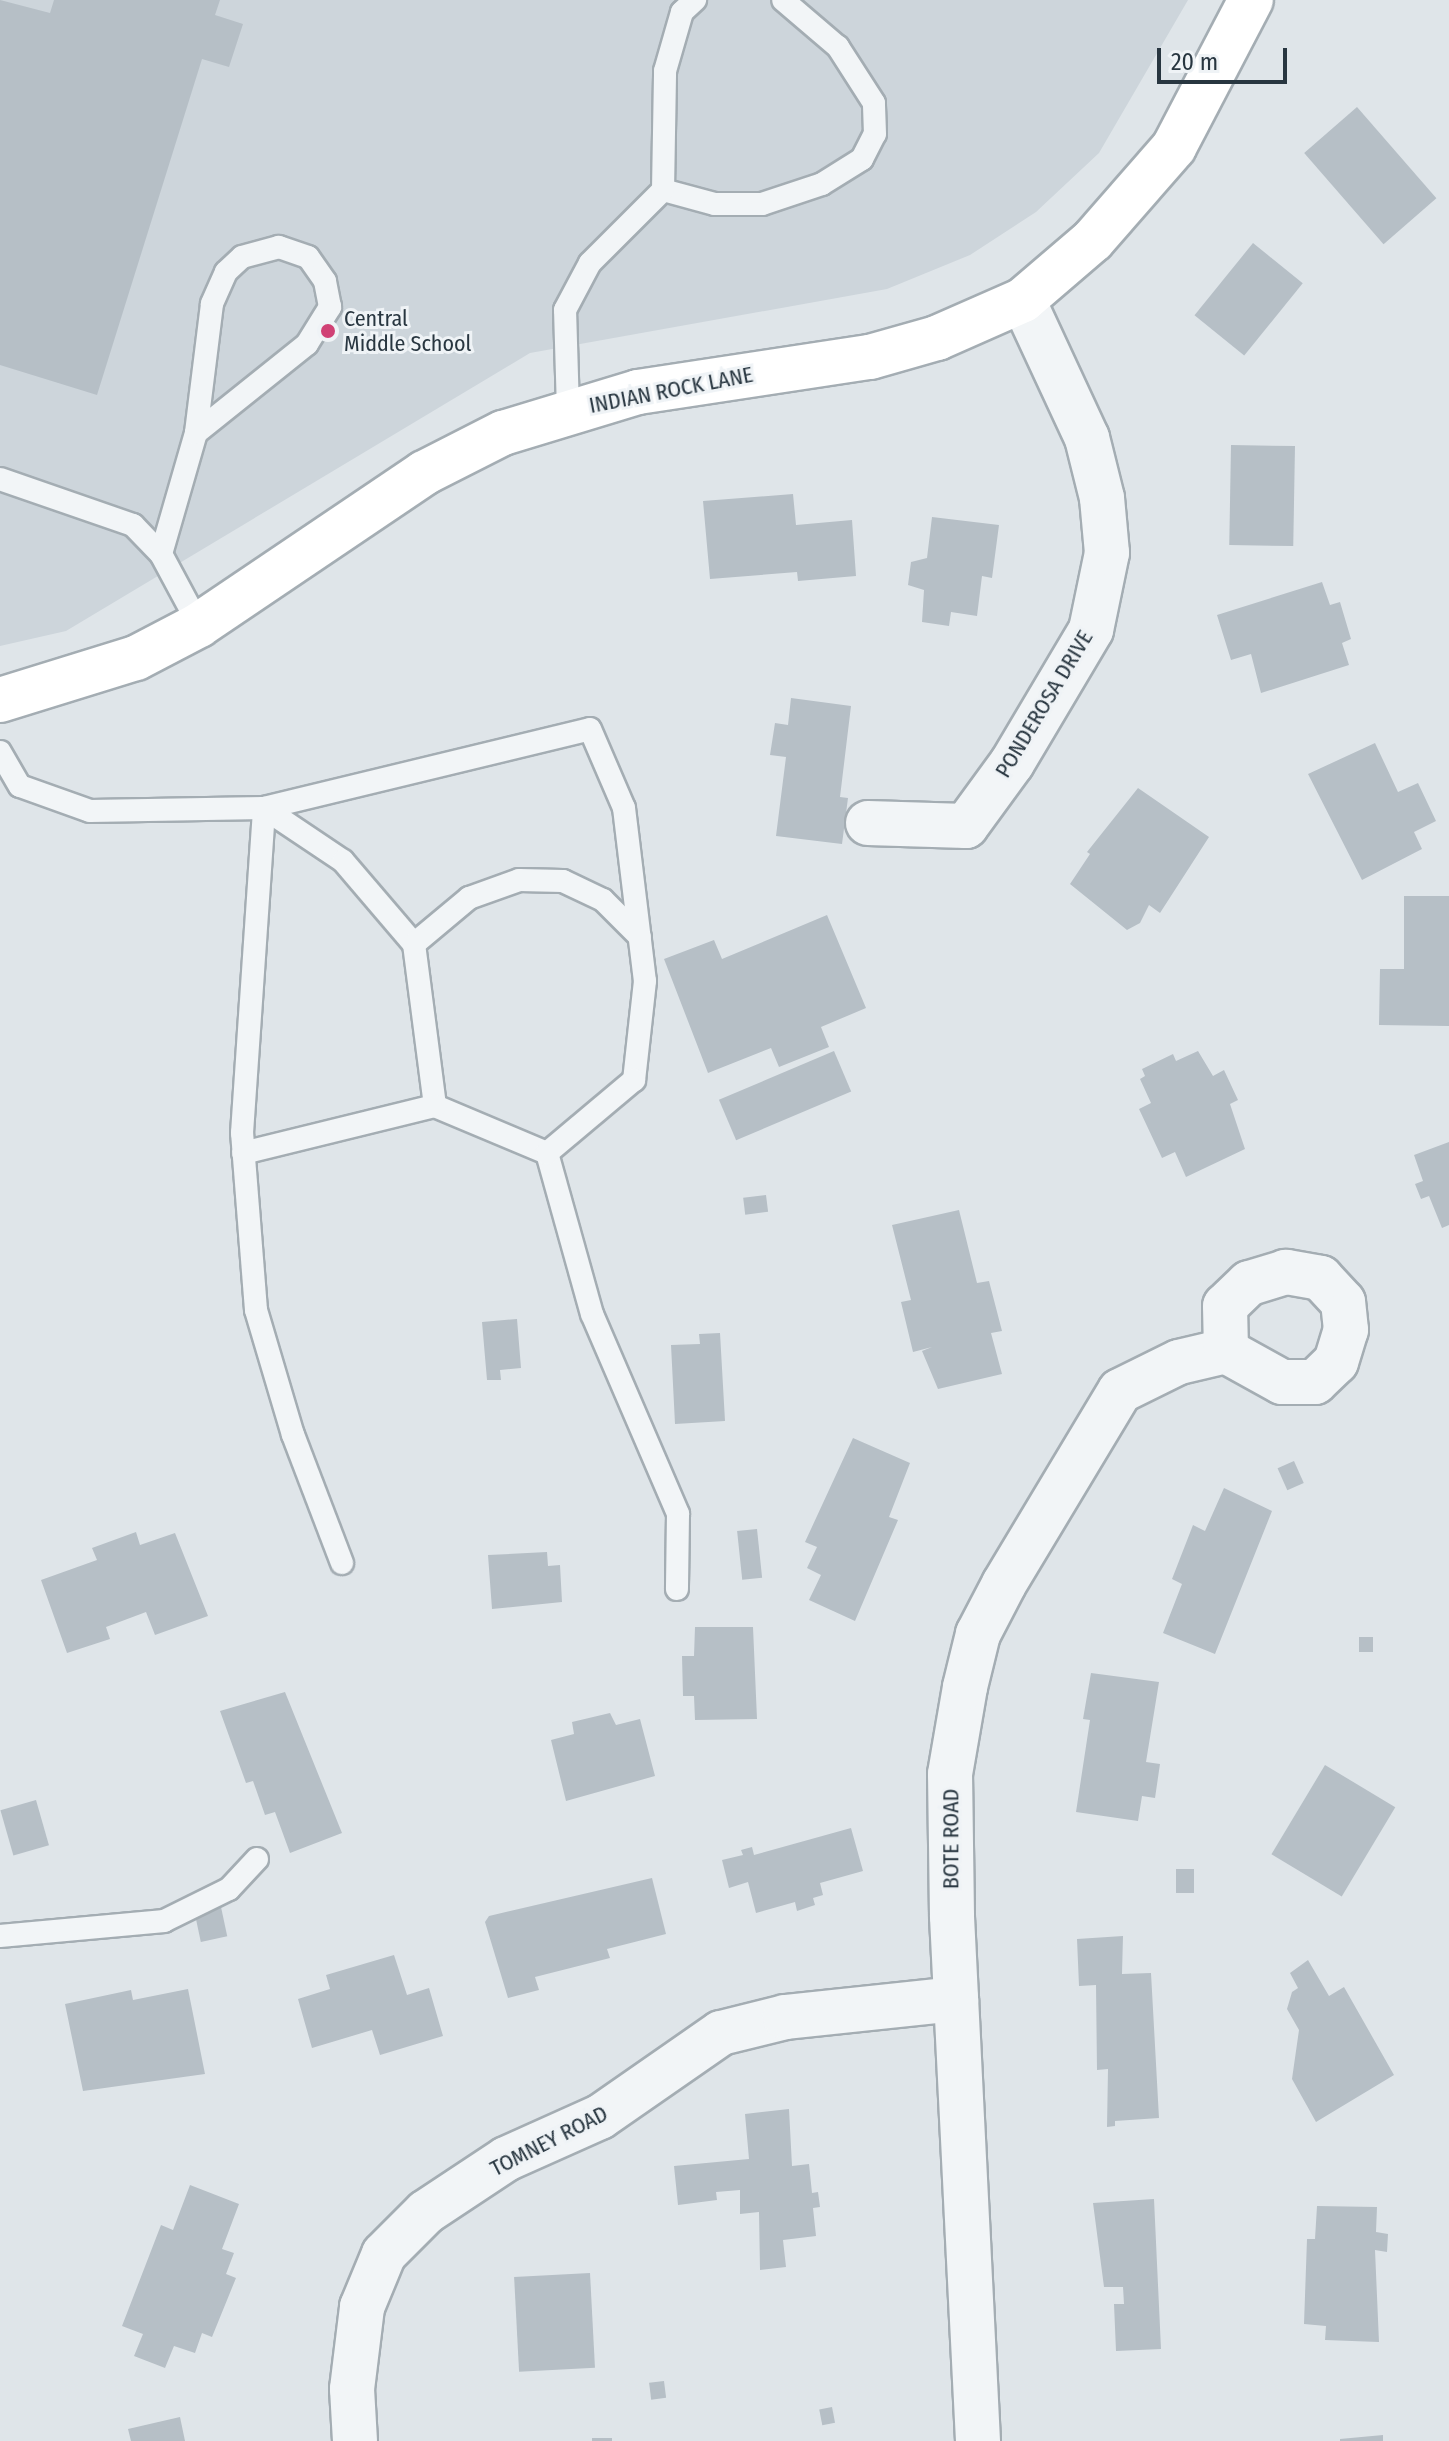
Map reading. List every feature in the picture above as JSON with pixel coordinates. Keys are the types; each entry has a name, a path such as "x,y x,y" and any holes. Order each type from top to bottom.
{"street":[{"name":"INDIAN ROCK LANE","path":"0,700 136,658 199,625 424,473 484,442 568,410 711,379 870,357 937,338 1023,300 1093,240 1174,147 1251,0"},
{"name":"PONDEROSA DRIVE","path":"868,823 966,826 1012,763 1091,630 1107,553 1102,498 1087,438 1023,300"},
{"name":"BOTE ROAD","path":"978,2441 956,1999 950,1774 978,1634 1120,1391 1179,1362 1226,1351"},
{"name":"TOMNEY ROAD","path":"355,2441 352,2389 362,2307 384,2254 426,2212 506,2159 600,2117 721,2033 785,2017 956,1999"}],"lane":[{"path":"568,410 565,325 575,286 590,263 663,190 665,71 682,12 695,0"},
{"path":"663,190 715,204 762,204 822,184 862,159 875,134 874,103 838,47 783,0"},
{"path":"161,554 196,433 212,304 226,272 242,257 279,247 308,257 325,281 330,307 307,344 196,433"},
{"path":"0,479 133,525 161,554 199,625"},
{"path":"0,752 20,786 90,811 264,808 590,729 624,808 645,981 634,1080 547,1153"},
{"path":"264,808 343,861 414,944 435,1106"},
{"path":"264,808 243,1153 256,1310 293,1435 342,1563"},
{"path":"414,944 469,898 519,880 563,881 603,900 640,937"},
{"path":"243,1153 435,1106 547,1153"},
{"path":"547,1153 592,1314 678,1514 677,1589"},
{"path":"0,1936 164,1921 229,1889 257,1859"}],"shaded area":[{"name":"Central Middle School","path":"0,0 1188,0 1099,153 1036,212 970,255 887,289 530,353 66,631 0,646"}],"building":[{"path":"0,0 50,13 54,0 220,0 215,15 243,24 229,67 202,59 97,395 0,365"},
{"path":"1357,107 1436,198 1384,244 1304,153"},
{"path":"1253,243 1303,283 1244,356 1194,315"},
{"path":"1231,445 1295,446 1293,546 1229,545"},
{"path":"793,494 796,525 852,520 856,576 798,581 797,572 710,579 703,501"},
{"path":"932,517 999,525 992,578 982,576 977,616 951,612 949,626 922,622 924,590 908,585 911,562 927,558"},
{"path":"1322,582 1330,605 1340,602 1351,639 1342,643 1349,665 1261,693 1251,654 1231,660 1217,615"},
{"path":"791,698 851,706 840,797 848,798 842,844 776,836 786,757 770,755 775,723 788,725"},
{"path":"1375,743 1398,792 1418,783 1436,821 1414,832 1422,849 1362,880 1308,774"},
{"path":"1138,788 1209,837 1160,913 1149,905 1140,923 1127,930 1070,884 1090,854 1087,852"},
{"path":"1404,896 1449,896 1449,1026 1379,1025 1380,969 1404,969"},
{"path":"827,915 866,1008 821,1027 829,1047 779,1067 771,1048 708,1073 664,959 714,940 722,959"},
{"path":"834,1051 851,1092 736,1140 719,1100"},
{"path":"1198,1051 1213,1076 1224,1070 1238,1100 1230,1104 1245,1149 1186,1177 1175,1152 1162,1158 1139,1109 1151,1103 1140,1079 1145,1076 1142,1069 1173,1054 1176,1061"},
{"path":"1449,1142 1449,1225 1442,1228 1429,1196 1421,1199 1415,1184 1423,1181 1414,1155"},
{"path":"766,1195 768,1212 745,1215 743,1198"},
{"path":"959,1210 977,1283 989,1281 1002,1331 991,1333 1002,1374 938,1389 922,1351 932,1347 913,1352 901,1302 911,1300 892,1225"},
{"path":"517,1319 521,1368 500,1370 501,1380 487,1380 482,1322"},
{"path":"720,1333 725,1421 675,1424 671,1345 700,1344 699,1334"},
{"path":"853,1438 910,1463 889,1517 898,1520 855,1621 809,1600 821,1575 807,1568 817,1547 805,1542"},
{"path":"1294,1461 1304,1483 1287,1490 1278,1468"},
{"path":"1224,1488 1272,1511 1215,1654 1163,1633 1182,1584 1172,1579 1193,1525 1205,1531"},
{"path":"757,1529 762,1578 742,1580 737,1531"},
{"path":"136,1532 140,1545 175,1533 208,1616 155,1635 146,1612 106,1627 110,1639 67,1653 41,1580 97,1560 92,1548"},
{"path":"547,1552 548,1566 560,1565 562,1602 492,1609 488,1555"},
{"path":"695,1627 753,1627 757,1719 695,1720 694,1696 683,1696 682,1656 694,1656"},
{"path":"1359,1637 1373,1637 1373,1652 1359,1652"},
{"path":"1091,1673 1159,1682 1146,1762 1160,1764 1155,1798 1142,1796 1138,1821 1076,1812 1090,1720 1083,1719"},
{"path":"285,1692 342,1833 290,1853 275,1812 265,1815 253,1781 246,1783 220,1711"},
{"path":"610,1713 616,1725 640,1719 655,1776 566,1801 551,1740 574,1734 572,1722"},
{"path":"1325,1765 1395,1807 1342,1896 1271,1854"},
{"path":"36,1800 49,1845 13,1855 0,1810"},
{"path":"851,1828 863,1871 820,1883 823,1895 813,1898 815,1905 797,1911 795,1902 756,1913 748,1882 729,1888 722,1860 743,1855 741,1850 752,1847 754,1855"},
{"path":"1176,1869 1194,1869 1194,1893 1176,1893"},
{"path":"652,1878 666,1934 607,1949 610,1958 535,1977 539,1990 508,1998 485,1922 489,1916"},
{"path":"221,1907 227,1936 201,1942 195,1913"},
{"path":"1123,1936 1122,1974 1151,1973 1159,2118 1115,2121 1115,2126 1107,2127 1108,2069 1097,2070 1096,1985 1079,1986 1077,1939"},
{"path":"394,1955 407,1995 429,1988 443,2036 380,2055 372,2030 312,2048 298,1999 330,1989 326,1975"},
{"path":"1308,1960 1329,1996 1344,1987 1394,2075 1316,2122 1292,2079 1299,2030 1287,2009 1292,1992 1298,1988 1290,1973"},
{"path":"188,1989 205,2074 83,2091 65,2004 131,1990 133,2000"},
{"path":"789,2109 792,2166 809,2164 812,2193 818,2192 820,2207 813,2208 816,2236 783,2240 786,2267 760,2270 759,2212 740,2214 740,2190 716,2192 717,2200 678,2205 674,2166 749,2159 745,2114"},
{"path":"190,2185 239,2204 222,2249 234,2253 226,2274 236,2278 212,2337 202,2333 195,2353 174,2346 165,2368 134,2356 143,2334 122,2326 161,2225 173,2230"},
{"path":"1154,2199 1161,2349 1116,2351 1114,2304 1124,2304 1123,2287 1104,2287 1093,2203"},
{"path":"1317,2206 1377,2207 1376,2232 1388,2234 1387,2252 1375,2250 1379,2342 1325,2340 1326,2326 1304,2324 1307,2239 1315,2239"},
{"path":"590,2273 595,2368 519,2372 514,2277"},
{"path":"664,2381 666,2398 651,2400 649,2383"},
{"path":"832,2407 835,2423 822,2425 819,2409"},
{"path":"180,2417 185,2441 131,2441 128,2429"},
{"path":"1383,2435 1383,2441 1340,2441 1340,2439"},
{"path":"592,2438 612,2438 612,2441 592,2441"}],"place":[{"name":"Central Middle School","path":"328,331"}]}
